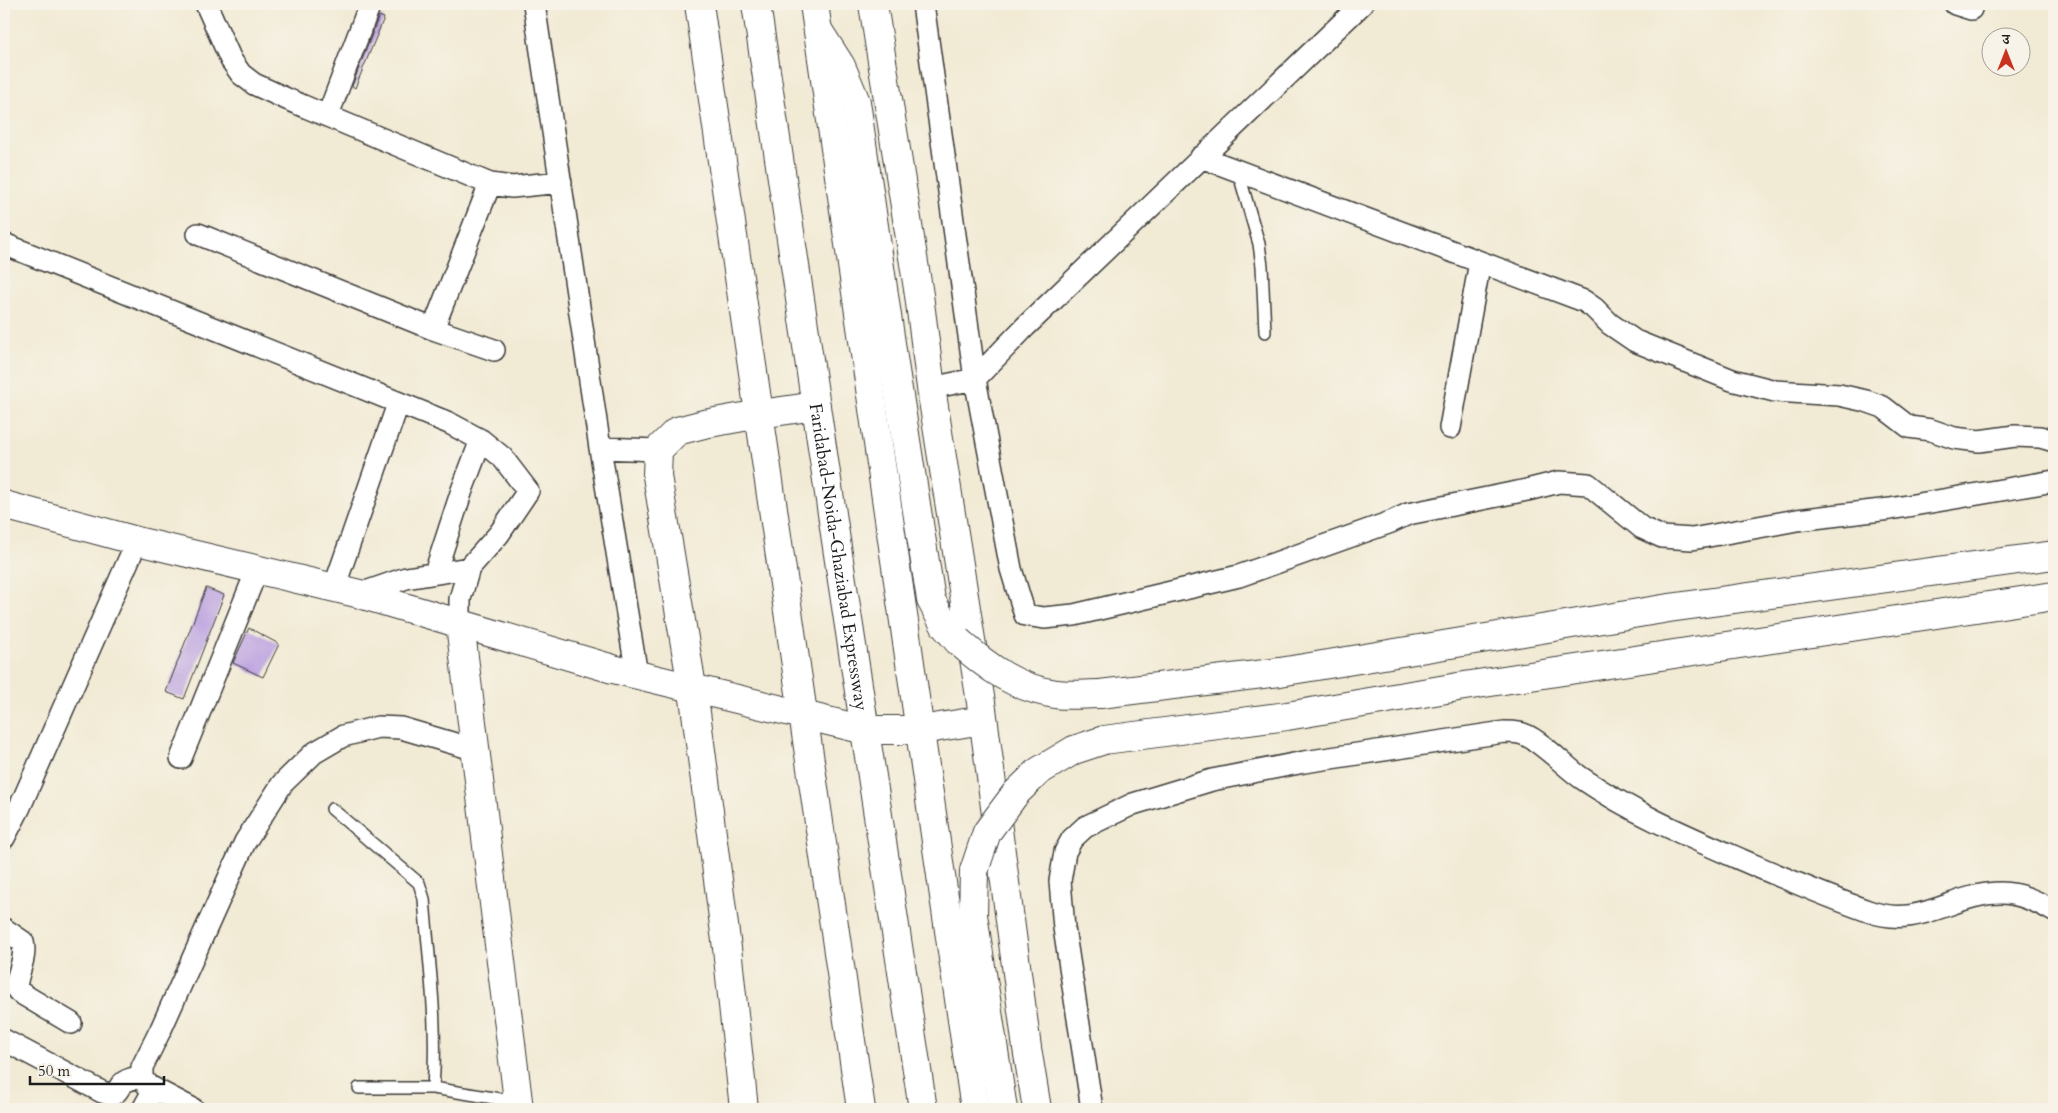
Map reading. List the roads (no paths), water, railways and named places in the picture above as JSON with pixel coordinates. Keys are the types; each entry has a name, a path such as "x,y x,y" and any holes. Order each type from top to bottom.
{"street":[{"path":"206,4 231,60 241,74 254,84 490,184 512,187 561,182"},
{"path":"328,115 370,4"},
{"path":"534,4 600,448 637,675"},
{"path":"699,4 861,1109"},
{"name":"Faridabad-Noida-Ghaziabad Expressway","path":"756,4 923,1109"},
{"path":"814,4 975,1109"},
{"path":"873,4 919,296 966,647 983,720 1037,1109"},
{"path":"923,4 975,379 1011,569 1025,615 1044,618 1074,615 1239,576 1391,522 1408,514 1559,482 1588,484 1642,528 1662,537 1692,539 1797,520 1890,509 2054,481"},
{"path":"930,388 975,379 1032,320 1362,4"},
{"path":"818,30 841,66 856,102 931,600 945,626 966,647 999,674 1021,685 1057,694 1100,694 1280,672 1669,608 2054,555"},
{"path":"1201,157 1584,301 1610,324 1635,341 1732,380 1775,391 1838,395 1866,401 1883,407 1909,427 1931,430 1954,438 1979,440 2015,436 2040,437 2054,441"},
{"path":"433,329 490,184"},
{"path":"198,234 433,329 494,350"},
{"path":"4,244 449,423 481,440 502,457 528,490 499,534 468,568 460,599 460,624 519,1106"},
{"path":"1450,428 1480,262"},
{"path":"347,591 398,404"},
{"path":"744,1109 728,948 692,688 657,476 658,450 677,431 704,424 816,406"},
{"path":"434,572 481,440"},
{"path":"600,448 658,450"},
{"path":"4,505 137,541 347,591 589,663 865,730 921,730 983,720"},
{"path":"4,838 11,806 137,541"},
{"path":"347,591 434,572 468,568"},
{"path":"181,758 257,570"},
{"path":"1003,1109 973,915 974,871 987,832 1016,793 1040,771 1074,750 1104,740 1287,716 1458,687 2054,596"},
{"path":"143,1109 148,1083 142,1068 245,842 282,784 314,752 343,736 378,727 401,728 476,750"},
{"path":"1092,1109 1064,928 1060,881 1065,852 1072,839 1085,826 1133,804 1212,780 1314,760 1504,732 1521,733 1535,740 1575,774 1611,798 1668,828 1870,912 1890,917 1922,915 1971,898 2000,893 2018,895 2054,911"},
{"path":"4,929 23,942 25,950 16,979 16,988 19,992 71,1023"},
{"path":"4,1040 102,1092 112,1095 117,1092 122,1084 148,1083 193,1109"}],"lane":[{"path":"1238,171 1259,244 1265,332"},
{"path":"332,809 419,883 424,899 433,1000 433,1088"},
{"path":"358,1088 433,1088 519,1106"}]}
